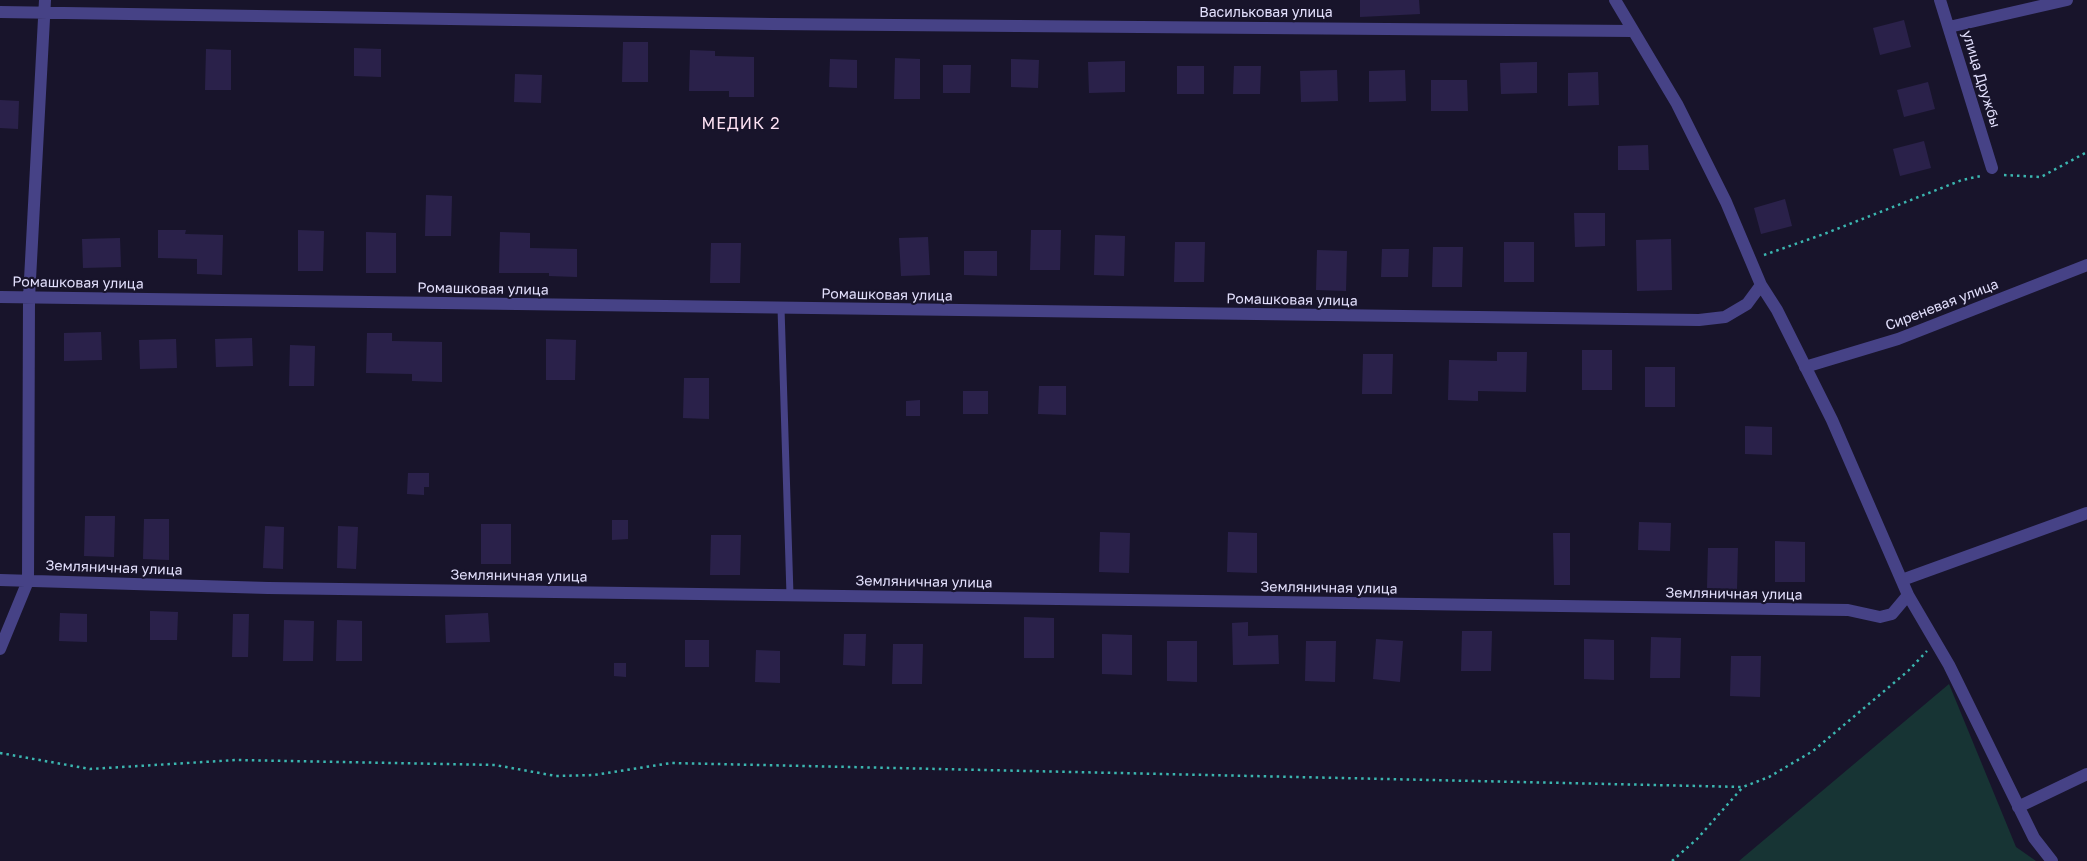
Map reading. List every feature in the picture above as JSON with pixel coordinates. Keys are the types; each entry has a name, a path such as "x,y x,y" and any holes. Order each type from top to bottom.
{"street":[{"path":"1615,0 1677,104 1726,202 1762,285 1777,310 1832,420 1908,595 1934,643 1949,665 2034,838 2052,861"},
{"name":"улица Дружбы","path":"1940,0 1992,168"},
{"path":"1949,28 2067,0"},
{"path":"0,649 28,580 29,298 45,6"},
{"name":"Васильковая улица","path":"0,12 45,6 782,24 1632,31"},
{"name":"Сиреневая улица","path":"1805,367 1898,339 2087,265"},
{"name":"Ромашковая улица","path":"0,297 1698,320 1725,317 1746,304 1762,285"},
{"path":"1902,580 2087,514"},
{"name":"Земляничная улица","path":"0,580 268,588 1848,610 1880,617 1892,614 1908,595"},
{"path":"2018,807 2087,774"}],"lane":[{"path":"780,308 790,595"}],"path":[{"path":"1750,259 1824,234 1962,180 1988,173 1992,168 2000,174 2041,177 2087,152"},
{"path":"0,753 90,769 246,760 495,765 556,776 594,775 671,764 1743,786 1769,777 1813,751 1908,671 1934,643"},
{"path":"1672,861 1697,839 1743,786"}],"green space":[{"path":"1949,684 2016,847 2036,861 1739,861"}],"building":[{"path":"1360,0 1419,0 1420,14 1360,17"},
{"path":"1904,20 1911,47 1880,55 1873,28"},
{"path":"623,42 648,42 648,82 622,82"},
{"path":"354,48 381,49 381,77 354,76"},
{"path":"206,49 231,50 231,90 205,90"},
{"path":"690,50 715,51 715,56 754,57 754,97 729,97 729,91 689,91"},
{"path":"895,58 920,59 920,99 894,99"},
{"path":"830,59 857,60 857,88 829,87"},
{"path":"1011,59 1039,60 1038,88 1011,87"},
{"path":"1125,61 1125,92 1089,93 1088,62"},
{"path":"1537,62 1537,93 1501,94 1500,63"},
{"path":"943,65 971,65 970,93 943,93"},
{"path":"1177,66 1204,66 1204,94 1177,94"},
{"path":"1234,66 1261,66 1260,94 1233,94"},
{"path":"1337,70 1338,101 1301,102 1300,71"},
{"path":"1405,70 1406,101 1369,102 1369,71"},
{"path":"1598,72 1599,105 1568,106 1568,73"},
{"path":"515,74 542,75 541,103 514,102"},
{"path":"1431,80 1467,80 1468,111 1431,111"},
{"path":"1928,82 1935,109 1904,117 1897,90"},
{"path":"0,100 19,101 18,129 0,128"},
{"path":"1924,141 1931,168 1900,176 1893,149"},
{"path":"1648,145 1649,170 1618,170 1618,146"},
{"path":"426,195 452,196 451,236 425,236"},
{"path":"1785,199 1792,226 1761,234 1754,208"},
{"path":"1574,213 1605,213 1605,246 1575,247"},
{"path":"158,230 186,230 185,234 223,235 222,275 197,274 197,259 158,258"},
{"path":"298,230 324,231 323,271 298,271"},
{"path":"1031,230 1061,230 1060,270 1030,270"},
{"path":"366,232 396,233 396,273 366,273"},
{"path":"500,232 530,233 530,248 577,249 577,277 549,276 549,273 499,273"},
{"path":"1095,235 1125,236 1124,276 1094,275"},
{"path":"928,237 930,275 901,276 899,238"},
{"path":"120,238 121,267 83,268 82,239"},
{"path":"1671,239 1672,290 1637,291 1636,240"},
{"path":"1175,242 1205,242 1204,282 1174,282"},
{"path":"1504,242 1534,242 1534,282 1504,282"},
{"path":"711,243 741,243 740,283 710,283"},
{"path":"1433,247 1463,247 1462,287 1432,287"},
{"path":"1382,249 1409,249 1408,277 1381,277"},
{"path":"1317,250 1347,251 1346,291 1316,290"},
{"path":"964,251 997,251 997,276 964,275"},
{"path":"101,332 102,360 64,361 64,333"},
{"path":"367,333 392,333 392,341 442,342 442,382 412,381 412,374 366,373"},
{"path":"252,338 253,366 216,367 215,339"},
{"path":"176,339 177,368 140,369 139,340"},
{"path":"546,339 576,340 575,380 546,380"},
{"path":"290,345 315,346 314,386 289,386"},
{"path":"1582,350 1612,350 1612,390 1582,390"},
{"path":"1497,352 1527,352 1526,392 1478,391 1478,401 1448,400 1449,360 1497,361"},
{"path":"1363,354 1393,354 1392,394 1362,394"},
{"path":"1645,367 1675,367 1675,407 1645,407"},
{"path":"684,378 709,378 709,419 683,418"},
{"path":"1039,386 1066,386 1066,415 1038,414"},
{"path":"963,391 988,391 988,414 963,414"},
{"path":"920,400 920,416 906,416 906,401"},
{"path":"1745,426 1772,427 1772,455 1745,454"},
{"path":"408,473 429,473 429,487 424,487 424,495 407,494"},
{"path":"85,516 115,516 114,557 84,556"},
{"path":"144,519 169,519 169,560 143,559"},
{"path":"612,520 628,520 628,539 612,540"},
{"path":"1639,522 1671,523 1670,551 1638,550"},
{"path":"481,524 511,524 511,564 481,564"},
{"path":"265,526 284,527 283,569 263,568"},
{"path":"338,526 358,527 356,569 337,568"},
{"path":"1100,532 1130,533 1129,573 1099,572"},
{"path":"1228,532 1257,533 1257,573 1227,572"},
{"path":"1553,533 1570,533 1570,585 1554,585"},
{"path":"711,535 741,535 740,575 710,575"},
{"path":"1775,541 1805,542 1805,582 1775,582"},
{"path":"1708,548 1738,548 1737,589 1707,588"},
{"path":"150,611 178,612 177,640 150,640"},
{"path":"60,613 87,614 87,642 59,641"},
{"path":"488,613 490,642 446,643 445,615"},
{"path":"233,614 249,614 248,657 232,657"},
{"path":"1024,617 1054,618 1054,658 1024,658"},
{"path":"284,620 314,621 313,661 283,661"},
{"path":"337,620 362,621 362,661 336,661"},
{"path":"1248,622 1248,636 1278,635 1279,664 1233,665 1232,623"},
{"path":"1462,631 1492,631 1491,671 1461,671"},
{"path":"844,634 866,634 865,666 843,665"},
{"path":"1102,634 1132,635 1132,675 1102,674"},
{"path":"1651,637 1681,638 1680,678 1650,678"},
{"path":"1376,639 1403,641 1400,682 1373,679"},
{"path":"1584,639 1614,640 1614,680 1584,679"},
{"path":"685,640 709,640 709,667 685,667"},
{"path":"1167,641 1197,641 1197,682 1167,681"},
{"path":"1306,641 1336,641 1335,682 1305,681"},
{"path":"893,644 923,644 922,684 892,684"},
{"path":"756,650 780,651 780,683 755,682"},
{"path":"1731,656 1761,656 1760,697 1730,696"},
{"path":"614,663 626,663 626,677 614,676"}],"district":[{"name":"МЕДИК 2","path":"741,124"}]}
